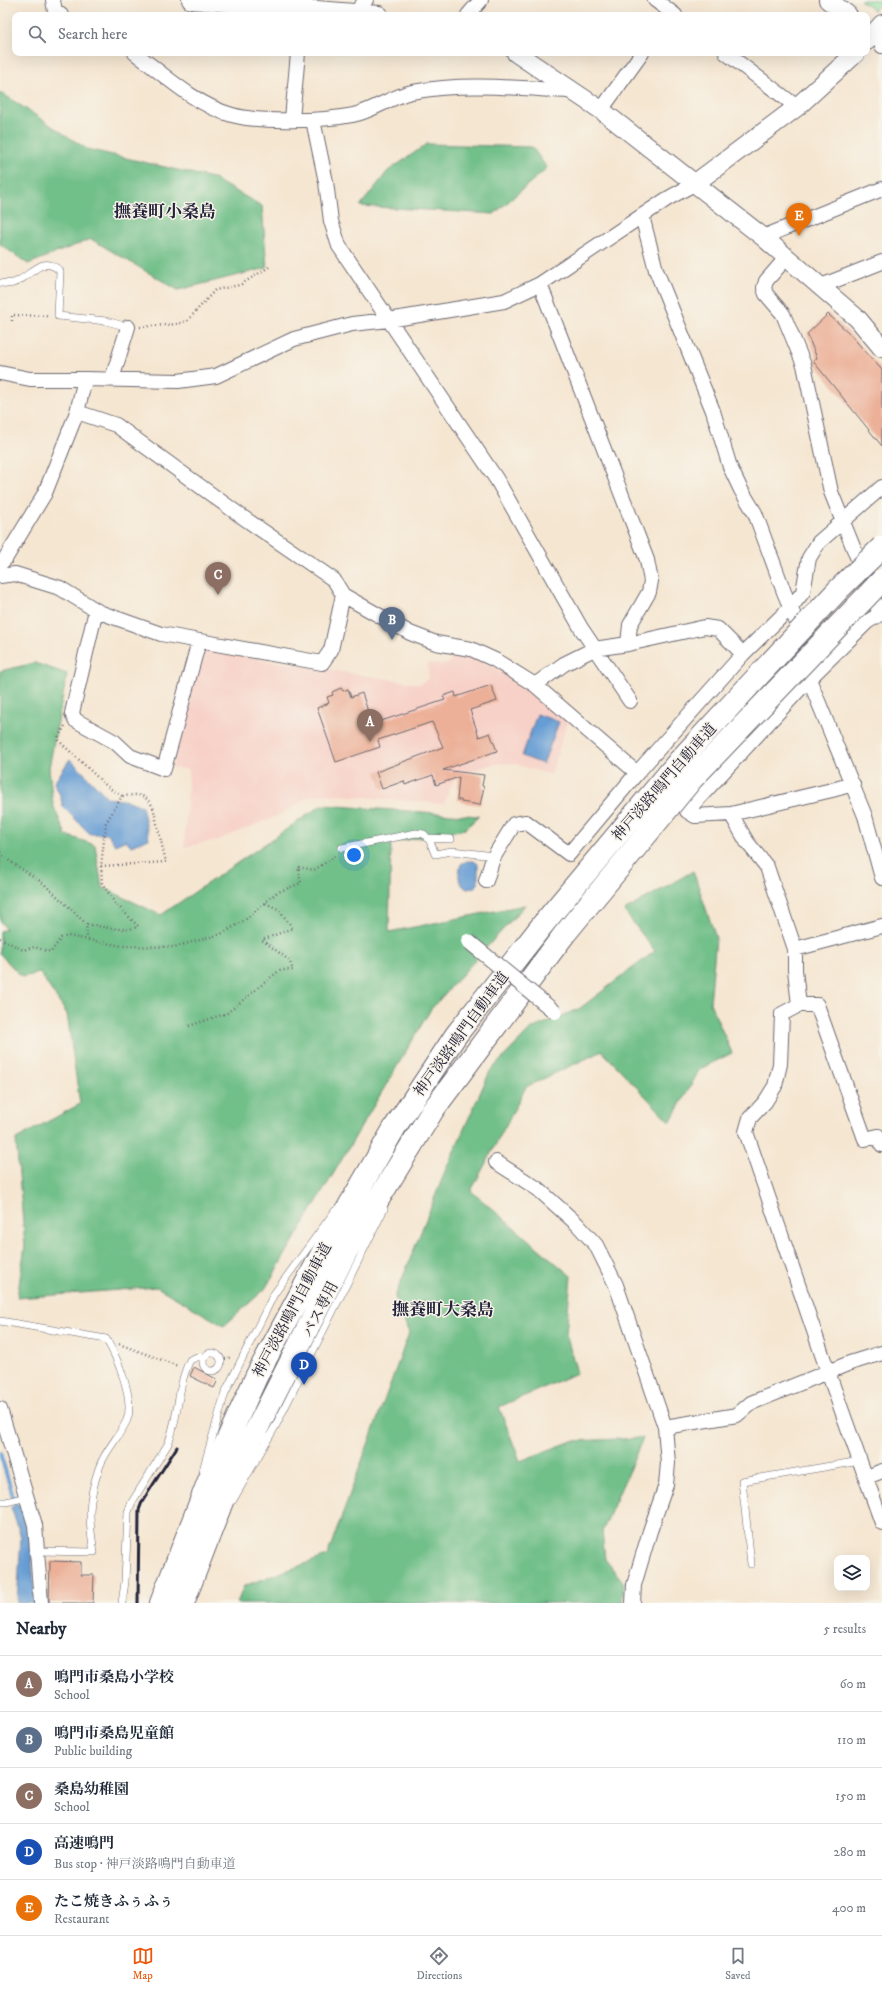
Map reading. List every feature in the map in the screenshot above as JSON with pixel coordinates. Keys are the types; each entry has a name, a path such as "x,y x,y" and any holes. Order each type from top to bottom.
{"highway":[{"name":"神戸淡路鳴門自動車道","path":"183,1603 190,1552 209,1480 257,1375 331,1238 395,1127 456,1035 544,923 679,761 839,589 882,547"},
{"name":"神戸淡路鳴門自動車道","path":"161,1603 228,1486 346,1252 432,1110 563,936 692,779 882,580"}],"street":[{"path":"53,0 55,12"},
{"path":"191,0 302,12 361,6 373,12"},
{"path":"471,12 481,0"},
{"path":"655,0 670,12"},
{"path":"828,0 844,12"},
{"path":"139,56 203,102 231,115 251,118 313,120 354,115 411,92 461,86 570,91"},
{"path":"292,119 298,56"},
{"path":"520,56 600,110 763,237 858,319 882,348"},
{"path":"600,110 640,56"},
{"path":"730,56 797,107"},
{"path":"0,373 30,380 112,379 178,381 216,376 294,339 352,324 389,320 504,301 540,284 642,216 694,184 797,107 853,56"},
{"path":"313,120 326,182 331,222 339,246 497,480 594,648 630,701"},
{"path":"763,237 882,189"},
{"path":"642,216 656,270 713,411 730,467 741,490 755,513 791,607 813,675 865,816 882,878"},
{"path":"788,258 766,281 764,288 766,294 783,314 804,365 831,492 881,614 867,622 813,675 687,811 695,816 731,814 853,784"},
{"path":"821,286 882,262"},
{"path":"540,284 647,560 651,581 650,592 630,625 628,644"},
{"path":"112,379 128,327"},
{"path":"0,564 5,559 45,493 77,412 85,379"},
{"path":"77,412 116,425 241,516 334,580 343,595 410,634 436,643 471,649 495,660 535,685 637,773"},
{"path":"486,881 494,856 514,824 526,822 569,854 637,773 743,654 791,607 802,592 809,558 819,542 882,487"},
{"path":"0,576 15,574 60,588 96,610 161,634 322,663 331,650 343,595"},
{"path":"96,610 72,713 75,720 115,742 130,756 164,769 199,641"},
{"path":"535,685 564,664 594,648 628,644 705,626 718,629 743,654"},
{"path":"731,814 747,842 767,867 795,949 794,970 799,1005"},
{"path":"795,949 882,926"},
{"path":"468,941 556,1012"},
{"path":"882,1145 878,1136 865,1139 817,1005 799,1005 782,1014 780,1064 775,1086 765,1102 750,1118 746,1132 828,1372 882,1523"},
{"path":"496,1162 538,1189 577,1224 596,1245 616,1286 665,1427 668,1463 666,1485 650,1531 636,1579 633,1603"},
{"path":"665,1427 737,1415 751,1403 828,1372 882,1353"},
{"path":"0,1408 35,1525 41,1603"},
{"path":"866,1477 882,1472"}],"lane":[{"path":"0,283 14,283 38,267 46,264 54,265 60,271 58,316 106,321 128,327"},
{"path":"342,848 416,834 424,834 435,854 452,851 494,856"},
{"path":"427,838 451,839"},
{"path":"395,1187 432,1110"},
{"path":"349,1191 395,1127"},
{"name":"バス専用","path":"190,1552 228,1508 276,1425 388,1201"},
{"path":"190,1552 225,1394 274,1294 340,1204"},
{"path":"0,1321 106,1339 112,1348 129,1400 127,1420 100,1466 90,1500 89,1525 94,1552 38,1552"},
{"path":"122,1603 125,1582 128,1512 137,1491 168,1444 172,1434 185,1369 190,1360 197,1357 205,1357 212,1353 218,1355 221,1360 219,1368 211,1371 204,1366 205,1357"},
{"path":"751,1564 742,1481 860,1461"},
{"path":"3,1502 26,1497"}],"path":[{"path":"128,327 178,324 183,322 198,310 215,290 240,285 269,267"},
{"path":"12,321 12,315 58,316"},
{"path":"72,713 58,737 59,741 109,788 122,796 142,795 148,799 153,806 166,862 102,866"},
{"path":"0,852 8,860 44,883 86,924 118,928 135,928 138,926 108,895 102,884 106,823 122,796"},
{"path":"0,938 23,950 34,947 51,952 61,938 68,936 87,938 122,946 174,947 221,934 245,920 276,893 301,883 298,867 314,870 334,857 335,850 342,848"},
{"path":"189,1026 227,1013 280,970 293,970 289,960 262,940 293,928 278,909 265,903"},
{"path":"86,924 87,938"},
{"path":"106,1339 185,1369"},
{"path":"221,1360 238,1355"}],"shaded area":[{"path":"202,650 420,684 429,678 428,663 447,665 458,652 501,670 567,722 551,775 512,763 492,764 455,776 444,804 327,794 310,796 281,814 218,840 184,847 189,769 172,768"}],"green space":[{"path":"860,0 882,0 882,1 874,10"},
{"path":"0,92 87,149 212,178 262,206 267,268 178,290 91,239 28,264 0,244"},
{"path":"427,144 532,147 547,168 494,214 360,206 388,171"},
{"path":"35,663 67,674 49,768 53,805 66,835 95,845 102,887 161,915 322,805 479,816 465,829 391,843 389,932 525,905 431,1009 265,1289 224,1326 157,1287 17,1298 25,1246 16,1139 80,1104 67,1014 40,973 22,977 0,954 0,931 6,929 0,921 0,671"},
{"path":"693,871 716,938 710,1003 732,1053 700,1069 670,1122 602,1051 526,1087 471,1191 571,1276 566,1334 577,1373 499,1407 520,1461 572,1441 643,1438 602,1532 605,1559 624,1583 622,1603 237,1603 244,1586 327,1556 409,1333 395,1297 446,1169 490,1071 531,1029 579,1009 655,951 624,911"}],"water":[{"path":"537,714 559,722 543,764 522,756"},
{"path":"70,759 108,798 129,801 142,806 149,839 131,846 126,840 115,845 108,834 90,834 63,807 60,795 54,783"},
{"path":"467,861 474,861 478,864 478,884 473,888 467,889 461,884 459,871 461,864"},
{"path":"23,1504 30,1530 35,1603 17,1603 21,1537 11,1507"}],"building":[{"path":"828,314 848,332 882,370 882,446 813,361 817,358 807,334"},
{"path":"491,685 497,701 470,710 479,737 490,733 497,751 443,770 484,775 482,786 484,787 480,805 457,800 459,777 436,785 433,775 405,785 404,781 382,789 376,772 443,747 432,722 378,740 380,747 336,762 317,708 329,703 327,697 333,695 332,692 341,688 343,691 348,689 351,697 362,693 372,724 445,700 443,696 455,692 456,697"},
{"path":"194,1367 218,1380 214,1388 190,1376"},
{"path":"50,1561 81,1562 81,1575 94,1575 93,1603 49,1603"}],"waterway":[{"path":"0,1453 17,1510"}],"railway":[{"path":"138,1603 139,1510 142,1502 177,1447"}],"place":[{"name":"たこ焼きふぅふぅ","path":"799,236"},
{"name":"桑島幼稚園","path":"218,595"},
{"name":"鳴門市桑島児童館","path":"392,640"},
{"name":"鳴門市桑島小学校","path":"370,742"},
{"name":"高速鳴門","path":"304,1385"}],"district":[{"name":"撫養町小桑島","path":"165,211"},
{"name":"撫養町大桑島","path":"443,1309"}]}
